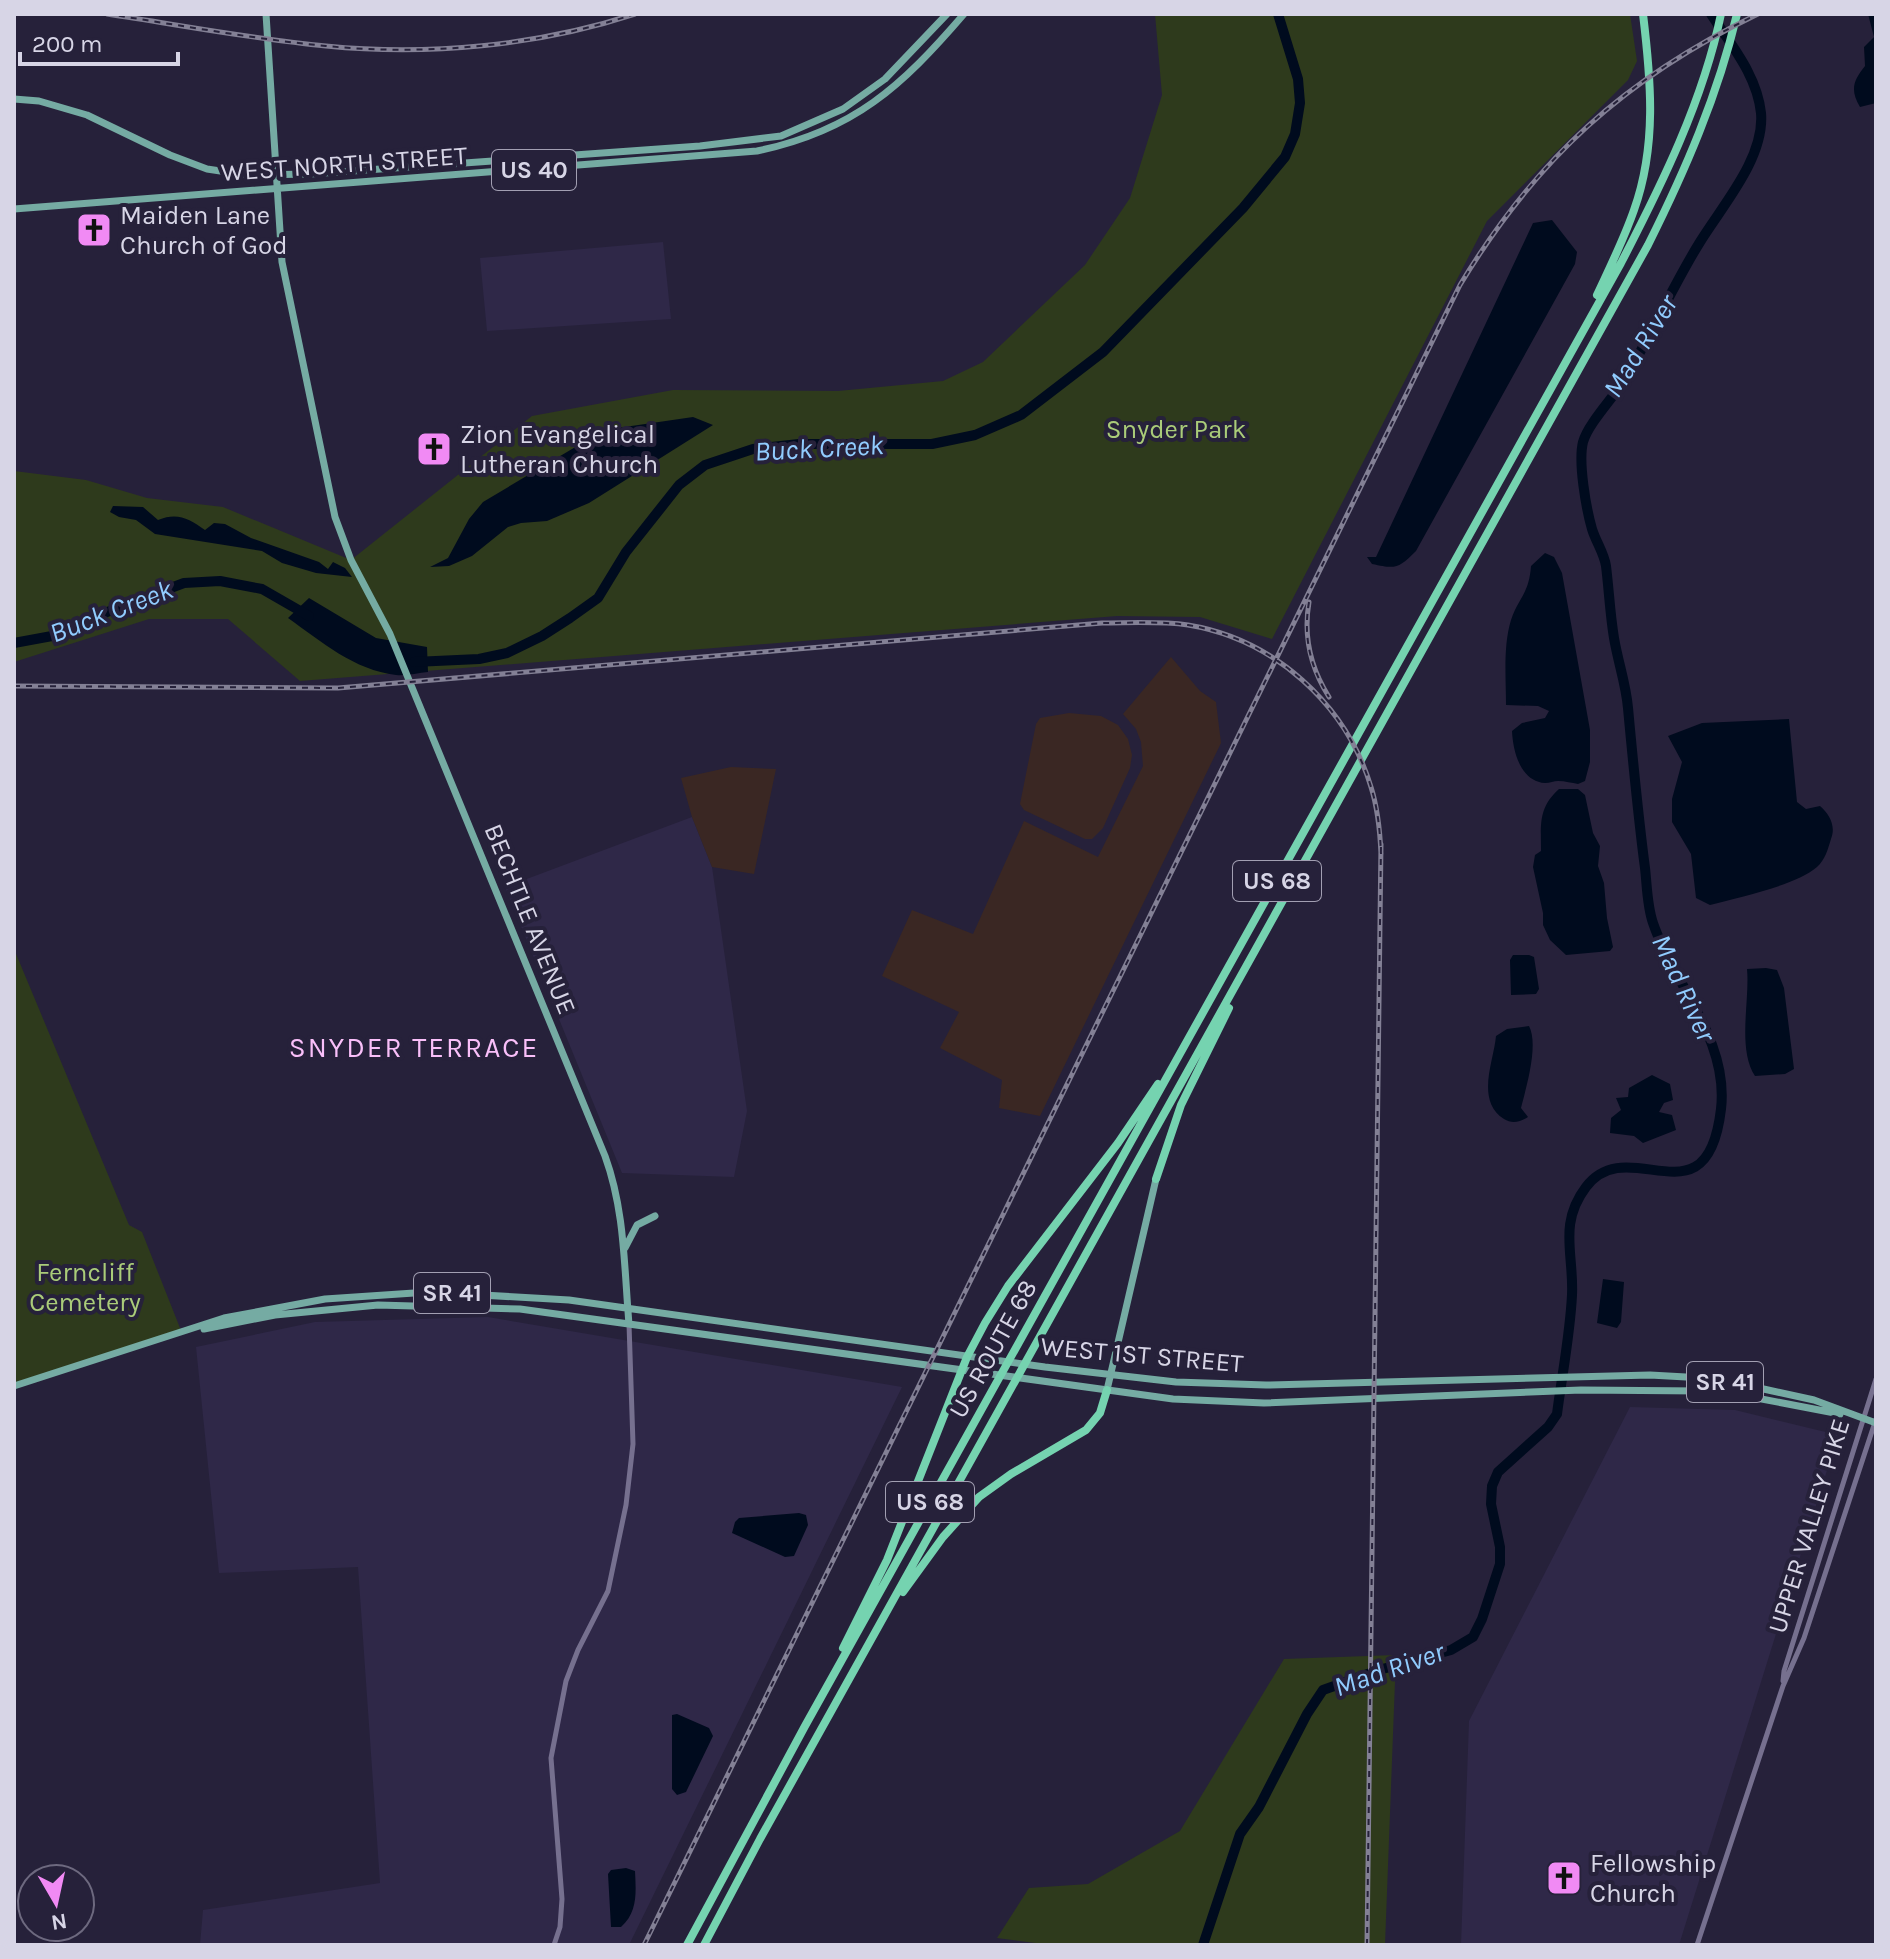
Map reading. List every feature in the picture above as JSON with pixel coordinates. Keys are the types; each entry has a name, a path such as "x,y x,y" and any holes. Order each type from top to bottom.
{"highway":[{"path":"1574,346 1624,237 1641,188 1649,145 1650,91 1643,14"},
{"name":"US 68","path":"1574,346 1656,195 1706,69 1721,14"},
{"name":"US ROUTE 68","path":"704,1945 1648,245 1682,176 1720,76 1737,14"},
{"name":"US ROUTE 68","path":"687,1945 805,1726 1574,346"},
{"path":"1156,1179 1181,1105 1221,1026 1246,966"},
{"path":"805,1726 887,1560 967,1357 1008,1286 1176,1061"},
{"path":"883,1618 967,1509 1011,1474 1086,1430 1100,1413 1107,1390"}],"main road":[{"name":"BECHTLE AVENUE","path":"266,14 282,262 329,493 351,560 381,615 408,676 605,1156 620,1208 629,1324"},
{"name":"WEST NORTH STREET","path":"276,176 700,146 781,136 843,109 885,79 947,14"},
{"name":"WEST NORTH STREET","path":"14,209 740,153 778,146 840,124 895,87 924,60 964,14"},
{"name":"US 40","path":"14,99 39,101 87,115 170,155 207,169 276,176"},
{"path":"1107,1390 1156,1179"},
{"path":"624,1250 637,1225 655,1216"},
{"name":"WEST 1ST STREET","path":"14,1386 224,1318 325,1299 429,1292 569,1300 987,1360 1221,1384 1650,1375 1704,1378 1814,1400 1863,1419"},
{"name":"WEST 1ST STREET","path":"182,1333 275,1315 378,1305 520,1309 1036,1382 1212,1402 1581,1390 1701,1391 1751,1397 1876,1421"}],"street":[{"name":"BECHTLE AVENUE","path":"554,1945 562,1908 551,1758 566,1681 608,1591 628,1494 633,1444 629,1324"},
{"name":"UPPER VALLEY PIKE","path":"1783,1686 1784,1671 1876,1379"},
{"name":"UPPER VALLEY PIKE","path":"1697,1945 1876,1421"}],"shaded area":[{"path":"663,242 671,319 487,331 480,258"},
{"path":"1171,657 1200,691 1216,702 1221,743 1040,1116 999,1108 1002,1080 940,1048 959,1012 882,976 912,910 973,934 1024,821 1098,857 1143,766 1141,742 1136,729 1123,714"},
{"path":"1069,713 1101,716 1118,725 1128,739 1132,755 1130,768 1103,828 1092,839 1085,839 1024,810 1020,804 1036,724 1040,718"},
{"path":"731,767 776,769 754,874 712,867 692,817 681,778"},
{"path":"692,817 712,867 747,1111 734,1177 622,1173 505,887"},
{"path":"488,1317 902,1387 629,1945 200,1945 203,1910 380,1883 358,1567 219,1573 196,1347 315,1322"},
{"path":"1630,1407 1735,1410 1838,1435 1679,1945 1461,1945 1469,1721"}],"green space":[{"name":"Snyder Park","path":"1155,14 1630,14 1637,61 1628,80 1487,221 1272,639 1200,617 1117,616 300,681 228,619 149,619 14,662 14,471 86,480 147,498 223,507 351,560 532,416 673,390 838,391 943,381 983,362 1085,265 1130,198 1162,95"},
{"name":"Ferncliff Cemetery","path":"14,949 129,1225 142,1232 182,1333 14,1386"},
{"path":"1396,1655 1385,1945 1051,1945 997,1938 1029,1888 1088,1884 1180,1831 1284,1659"}],"water":[{"path":"1868,14 1876,14 1876,103 1860,107 1854,86 1865,66 1864,47 1874,37"},
{"path":"1552,220 1577,252 1575,264 1416,551 1396,566 1372,564 1367,557 1376,557 1533,223"},
{"path":"693,417 713,425 589,503 547,521 508,527 472,556 449,566 430,567 448,558 469,519 483,502 604,430"},
{"path":"113,506 143,507 158,520 183,518 205,530 214,523 225,524 251,538 319,562 328,569 333,562 345,568 352,577 316,573 282,563 262,551 155,534 136,520 110,512"},
{"path":"1545,553 1554,557 1562,573 1590,730 1590,762 1585,781 1578,784 1561,781 1545,783 1529,777 1516,756 1512,731 1522,723 1545,718 1549,711 1538,706 1506,705 1508,630 1526,589 1531,566"},
{"path":"309,598 376,638 427,647 428,672 400,675 381,672 339,654 288,618"},
{"path":"1789,719 1797,802 1806,809 1820,806 1829,817 1833,830 1826,854 1817,867 1795,880 1710,905 1696,898 1691,854 1672,822 1672,799 1682,762 1668,736 1702,723"},
{"path":"1559,789 1578,789 1585,795 1593,833 1600,846 1598,866 1604,883 1613,947 1610,951 1566,955 1550,940 1543,925 1533,867 1535,855 1541,851 1544,810"},
{"path":"1513,955 1534,957 1539,989 1536,994 1511,995 1510,960"},
{"path":"1747,969 1777,970 1784,988 1794,1069 1785,1074 1755,1076 1745,1038"},
{"path":"1529,1026 1532,1055 1521,1108 1528,1117 1510,1122 1495,1111 1488,1091 1496,1036 1507,1029"},
{"path":"1652,1075 1670,1084 1673,1100 1664,1103 1659,1112 1672,1115 1676,1130 1643,1143 1634,1136 1610,1133 1611,1118 1621,1110 1616,1098 1628,1097 1629,1088"},
{"path":"1603,1279 1624,1282 1621,1322 1617,1328 1597,1323"},
{"path":"806,1515 808,1525 794,1556 785,1557 732,1533 739,1518"},
{"path":"677,1714 709,1728 713,1736 686,1792 677,1795 672,1789 672,1715"},
{"path":"626,1868 635,1871 633,1908 621,1927 611,1927 608,1874 611,1870"}],"waterway":[{"name":"Buck Creek","path":"414,662 479,659 507,653 570,618 598,598 626,552 679,485 705,465 753,449 799,444 932,444 975,435 1021,415 1103,352 1243,208 1285,157 1295,134 1300,103 1298,79 1278,14"},
{"name":"Mad River","path":"1203,1945 1240,1834 1259,1807 1307,1714 1323,1690 1451,1650 1473,1637 1500,1564 1500,1547 1491,1504 1492,1486 1498,1472 1548,1427 1557,1414 1571,1310 1570,1227 1577,1201 1586,1187 1604,1172 1623,1168 1683,1171 1700,1163 1713,1144 1721,1109 1717,1059 1698,1013 1662,946 1648,903 1627,699 1614,638 1606,566 1590,520 1581,461 1583,442 1590,427 1623,382 1690,259 1740,181 1756,147 1760,130 1759,99 1742,61 1711,14"},
{"name":"Buck Creek","path":"14,643 52,636 184,583 220,581 262,589 309,616"}],"railway":[{"path":"107,14 299,43 404,50 521,41 635,14"},
{"path":"644,1945 1460,285 1520,198 1588,126 1666,66 1758,14"},
{"path":"1309,602 1307,627 1310,651 1329,697"},
{"path":"14,686 338,688 1102,623 1188,625 1249,645 1302,680 1325,703 1344,729 1371,787 1381,854"},
{"path":"1367,1945 1381,844"}],"place":[{"name":"Maiden Lane Church of God","path":"94,230"},
{"name":"Zion Evangelical Lutheran Church","path":"434,449"},
{"name":"Fellowship Church","path":"1564,1878"}],"district":[{"name":"SNYDER TERRACE","path":"414,1047"}]}
